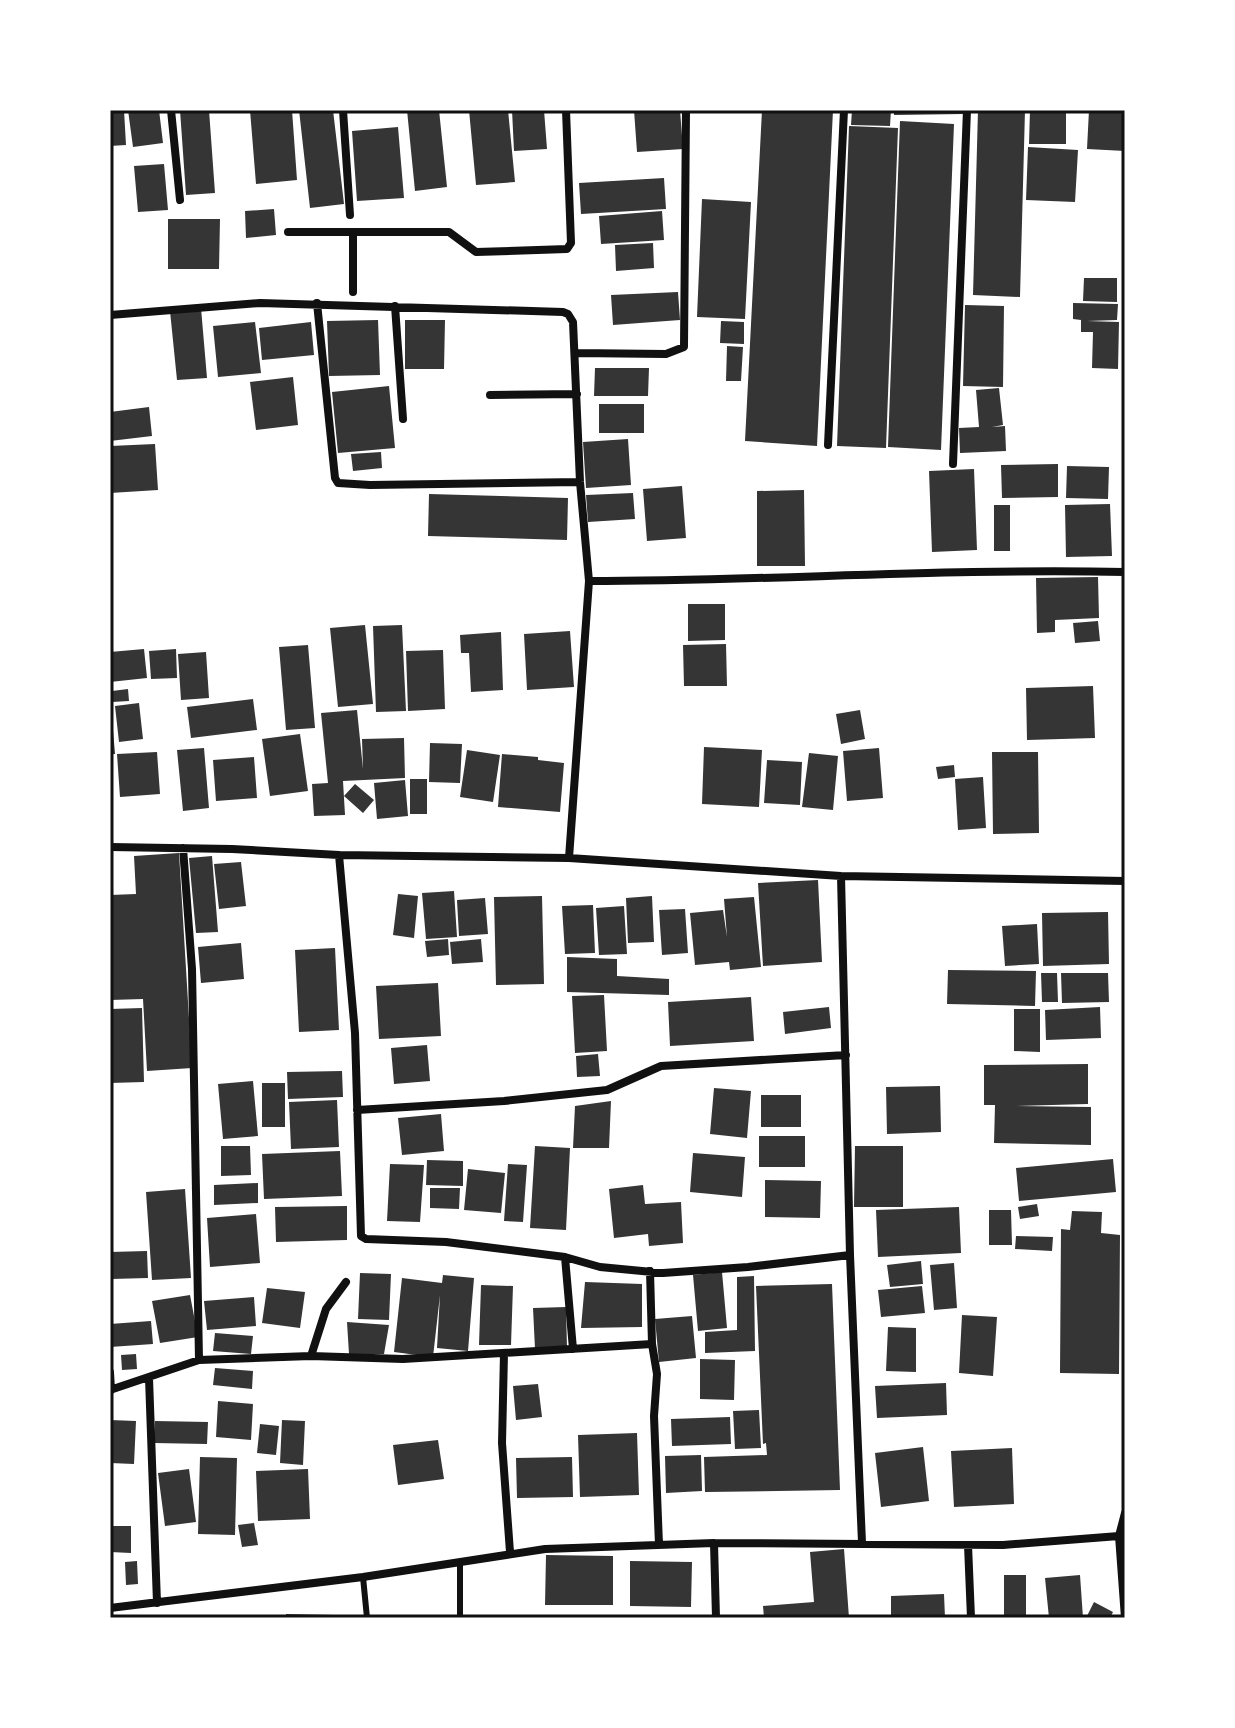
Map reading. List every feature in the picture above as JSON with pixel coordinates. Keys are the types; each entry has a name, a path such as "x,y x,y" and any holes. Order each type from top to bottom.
{"street":[{"path":"171,110 180,200"},
{"path":"343,110 350,215"},
{"path":"288,232 449,232 476,252 567,249 571,243 566,110"},
{"path":"575,353 666,354 684,347 686,110"},
{"path":"828,445 844,110"},
{"path":"953,464 967,110"},
{"path":"353,233 353,292"},
{"path":"110,315 260,303 566,313 573,322 580,482 589,581 569,858"},
{"path":"317,303 335,478 338,483 580,482"},
{"path":"395,306 403,419"},
{"path":"490,395 577,394"},
{"path":"589,581 735,580 980,571 1125,572"},
{"path":"110,847 339,855 569,858 841,876 1125,881"},
{"path":"183,848 192,969 199,1360"},
{"path":"339,855 355,1033 361,1236 366,1239 446,1242 565,1257 600,1267 663,1273 850,1255"},
{"path":"841,876 850,1255 862,1543"},
{"path":"357,1110 504,1101 607,1090 661,1066 846,1055"},
{"path":"565,1257 573,1349"},
{"path":"650,1271 652,1344 657,1374 654,1416 659,1545"},
{"path":"311,1356 326,1309 346,1282"},
{"path":"110,1372 111,1390 199,1360 311,1356 403,1359 652,1344"},
{"path":"504,1353 502,1443 510,1552"},
{"path":"149,1378 157,1603"},
{"path":"1125,1513 1119,1536 1125,1618"},
{"path":"110,1608 363,1577 510,1552 714,1543 1048,1543 1119,1536"},
{"path":"714,1543 716,1618"},
{"path":"968,1545 971,1618"}],"lane":[{"path":"460,1562 460,1618"},
{"path":"363,1577 367,1618"}],"building":[{"path":"110,110 124,110 126,145 110,146"},
{"path":"128,110 159,110 163,143 133,147"},
{"path":"180,110 209,110 215,193 186,195"},
{"path":"250,110 292,110 297,180 256,184"},
{"path":"299,110 333,110 344,204 310,208"},
{"path":"407,110 439,110 447,187 415,191"},
{"path":"469,110 508,110 515,182 476,185"},
{"path":"512,110 544,110 547,149 514,151"},
{"path":"634,110 680,110 683,149 637,152"},
{"path":"762,110 833,110 817,446 745,441"},
{"path":"852,110 891,110 890,126 851,125"},
{"path":"894,110 964,110 964,114 894,115"},
{"path":"978,110 1025,110 1020,297 973,295"},
{"path":"1030,110 1066,110 1066,144 1029,144"},
{"path":"1089,110 1125,110 1125,151 1087,149"},
{"path":"900,121 954,124 941,450 888,447"},
{"path":"849,126 898,128 886,448 837,446"},
{"path":"398,127 404,198 357,201 352,131"},
{"path":"1028,147 1078,150 1075,202 1026,200"},
{"path":"164,164 168,210 138,212 134,166"},
{"path":"664,178 666,209 581,214 579,183"},
{"path":"702,199 751,202 745,319 697,317"},
{"path":"274,209 276,235 246,238 245,211"},
{"path":"662,211 664,240 601,244 599,216"},
{"path":"168,219 220,219 219,269 168,269"},
{"path":"653,243 654,268 616,271 615,245"},
{"path":"1084,278 1117,278 1117,302 1083,301"},
{"path":"678,292 680,320 613,325 611,295"},
{"path":"1073,303 1118,304 1117,320 1087,321 1119,322 1118,369 1092,368 1093,332 1081,332 1081,320 1073,319"},
{"path":"965,305 1004,306 1003,387 963,386"},
{"path":"201,308 207,378 177,380 170,311"},
{"path":"378,320 380,375 329,376 327,321"},
{"path":"405,320 445,320 444,369 405,369"},
{"path":"721,321 744,322 744,344 720,343"},
{"path":"255,322 261,373 218,377 213,326"},
{"path":"311,322 314,355 262,360 259,328"},
{"path":"727,346 743,347 741,381 726,381"},
{"path":"595,368 649,368 648,396 594,396"},
{"path":"293,377 298,425 256,430 250,382"},
{"path":"389,386 395,448 338,453 332,392"},
{"path":"999,388 1003,425 992,427 1005,426 1006,451 960,453 959,428 979,427 976,390"},
{"path":"599,404 644,404 644,433 599,433"},
{"path":"149,407 152,436 110,441 110,412"},
{"path":"628,439 631,485 586,488 583,442"},
{"path":"155,444 158,490 110,493 110,446"},
{"path":"381,452 382,468 353,471 351,454"},
{"path":"1058,464 1058,497 1002,498 1001,465"},
{"path":"1067,466 1109,467 1108,499 1066,498"},
{"path":"974,469 977,550 932,552 929,471"},
{"path":"682,486 686,538 647,541 643,489"},
{"path":"804,490 805,566 757,566 757,491"},
{"path":"633,493 635,519 588,522 586,495"},
{"path":"429,494 568,498 567,540 428,536"},
{"path":"1110,504 1112,556 1066,557 1065,505"},
{"path":"994,505 1010,505 1010,551 994,551"},
{"path":"1098,577 1099,618 1055,620 1055,632 1037,633 1036,578"},
{"path":"688,604 725,604 725,640 688,641"},
{"path":"1098,621 1100,641 1075,643 1073,623"},
{"path":"365,625 373,704 338,707 330,628"},
{"path":"402,625 406,711 376,712 373,626"},
{"path":"570,631 574,687 527,690 524,634"},
{"path":"501,632 503,690 471,692 469,653 461,653 460,635"},
{"path":"726,644 727,686 684,686 683,645"},
{"path":"308,645 315,728 286,730 279,647"},
{"path":"144,649 147,678 110,682 110,652"},
{"path":"176,649 177,678 151,679 149,651"},
{"path":"443,650 445,709 408,711 406,651"},
{"path":"206,652 209,698 181,700 178,654"},
{"path":"1093,686 1095,738 1027,740 1026,688"},
{"path":"128,689 129,701 112,702 112,691"},
{"path":"253,699 257,730 191,738 187,707"},
{"path":"139,703 143,739 119,742 115,706"},
{"path":"357,710 363,769 362,739 404,738 405,778 343,781 345,815 314,816 312,784 328,783 321,713"},
{"path":"860,710 865,739 841,744 836,714"},
{"path":"112,718 115,754 110,754"},
{"path":"300,734 308,791 270,796 262,739"},
{"path":"430,743 462,744 460,783 429,782"},
{"path":"704,747 762,750 759,807 702,804"},
{"path":"204,748 209,808 183,811 177,750"},
{"path":"879,748 883,798 847,801 843,751"},
{"path":"467,750 500,755 493,802 460,797"},
{"path":"157,752 160,794 120,797 117,754"},
{"path":"992,752 1038,752 1039,833 993,834"},
{"path":"809,753 838,756 833,810 802,807"},
{"path":"502,754 564,763 560,812 498,807"},
{"path":"254,757 257,798 216,801 213,760"},
{"path":"767,760 802,762 800,805 764,803"},
{"path":"954,765 955,777 938,779 936,767"},
{"path":"983,777 986,828 958,830 955,779"},
{"path":"410,779 427,779 427,814 410,814"},
{"path":"405,780 408,816 377,819 374,783"},
{"path":"355,784 374,800 363,813 344,796"},
{"path":"179,853 192,1068 147,1071 143,999 110,1000 110,895 136,894 134,856"},
{"path":"212,856 218,932 196,933 189,858"},
{"path":"241,862 246,906 219,909 214,864"},
{"path":"818,880 822,962 763,966 758,883"},
{"path":"454,891 457,937 426,939 422,893"},
{"path":"398,894 418,896 414,938 393,935"},
{"path":"542,896 544,984 496,985 494,897"},
{"path":"652,896 654,942 628,943 626,898"},
{"path":"754,897 761,967 730,970 729,962 695,965 690,913 723,910 727,937 724,899"},
{"path":"485,898 488,934 459,936 457,900"},
{"path":"593,905 595,953 565,954 562,906"},
{"path":"624,906 627,954 599,955 596,908"},
{"path":"685,909 688,953 662,955 659,910"},
{"path":"1108,912 1109,964 1043,966 1042,913"},
{"path":"1037,924 1039,964 1005,966 1002,926"},
{"path":"448,939 449,955 427,957 425,941"},
{"path":"481,939 483,962 452,964 450,942"},
{"path":"241,943 244,979 201,983 198,947"},
{"path":"335,948 339,1030 299,1032 295,950"},
{"path":"567,957 617,959 617,976 669,979 669,995 567,992"},
{"path":"948,970 1036,971 1035,1006 947,1004"},
{"path":"1041,973 1057,973 1058,1002 1042,1002"},
{"path":"1061,973 1108,973 1109,1002 1062,1003"},
{"path":"438,983 441,1036 379,1039 376,986"},
{"path":"604,995 607,1051 575,1053 572,996"},
{"path":"751,997 754,1041 670,1046 668,1002"},
{"path":"829,1007 831,1028 785,1034 783,1012"},
{"path":"1100,1007 1101,1038 1046,1040 1045,1010"},
{"path":"142,1008 144,1082 110,1083 110,1009"},
{"path":"1014,1009 1040,1009 1040,1052 1014,1051"},
{"path":"427,1045 430,1081 394,1084 391,1048"},
{"path":"598,1054 600,1076 577,1077 576,1056"},
{"path":"1088,1064 1088,1104 1014,1106 1091,1107 1091,1145 994,1143 995,1105 984,1105 984,1065"},
{"path":"342,1071 343,1097 288,1099 287,1072"},
{"path":"253,1081 258,1136 223,1139 218,1084"},
{"path":"262,1083 285,1083 285,1127 262,1127"},
{"path":"940,1086 941,1132 887,1134 886,1087"},
{"path":"714,1088 751,1091 747,1138 710,1134"},
{"path":"761,1095 801,1095 801,1127 761,1127"},
{"path":"337,1100 339,1147 291,1149 289,1102"},
{"path":"611,1101 609,1148 573,1148 575,1106"},
{"path":"441,1114 444,1151 402,1155 398,1118"},
{"path":"759,1136 805,1136 805,1167 759,1167"},
{"path":"221,1146 250,1146 251,1175 221,1176"},
{"path":"535,1146 570,1148 566,1230 530,1228"},
{"path":"855,1146 903,1146 903,1207 854,1207"},
{"path":"340,1151 342,1196 264,1199 262,1154"},
{"path":"693,1153 745,1157 742,1197 690,1192"},
{"path":"1113,1159 1116,1192 1019,1201 1016,1168"},
{"path":"427,1160 463,1161 463,1186 426,1185"},
{"path":"390,1164 424,1165 420,1222 387,1221"},
{"path":"508,1164 527,1165 523,1222 504,1221"},
{"path":"468,1169 505,1173 501,1213 464,1210"},
{"path":"765,1180 821,1181 820,1218 765,1217"},
{"path":"258,1183 258,1203 214,1205 214,1185"},
{"path":"643,1185 645,1204 681,1202 683,1243 649,1246 648,1234 614,1238 609,1189"},
{"path":"430,1188 460,1188 459,1209 430,1208"},
{"path":"185,1189 191,1278 152,1280 146,1192"},
{"path":"1037,1204 1039,1216 1020,1219 1018,1207"},
{"path":"347,1206 347,1240 276,1242 275,1207"},
{"path":"959,1207 961,1253 878,1257 876,1210"},
{"path":"989,1210 1011,1210 1012,1245 989,1245"},
{"path":"1072,1211 1102,1212 1101,1233 1120,1235 1119,1374 1060,1373 1061,1229 1070,1230"},
{"path":"256,1214 260,1263 210,1267 207,1218"},
{"path":"1016,1236 1053,1237 1052,1251 1015,1249"},
{"path":"147,1251 148,1278 111,1279 110,1252"},
{"path":"921,1261 923,1284 890,1287 887,1265"},
{"path":"954,1263 957,1308 934,1310 930,1265"},
{"path":"722,1272 727,1328 698,1331 693,1275"},
{"path":"360,1273 391,1274 389,1320 358,1319"},
{"path":"443,1275 474,1278 468,1351 437,1348 440,1295 433,1357 394,1352 402,1278 442,1283"},
{"path":"754,1276 755,1351 705,1353 705,1332 737,1330 737,1277"},
{"path":"585,1282 642,1284 642,1327 581,1328"},
{"path":"832,1284 840,1490 705,1492 704,1457 767,1455 766,1443 763,1444 756,1286"},
{"path":"481,1285 513,1286 511,1345 479,1345"},
{"path":"922,1286 925,1313 881,1317 878,1290"},
{"path":"267,1288 305,1292 300,1328 262,1323"},
{"path":"190,1295 198,1337 160,1343 152,1301"},
{"path":"254,1297 256,1326 207,1330 204,1301"},
{"path":"566,1307 567,1348 535,1349 533,1308"},
{"path":"962,1315 997,1317 993,1376 959,1373"},
{"path":"692,1316 696,1358 659,1362 655,1319"},
{"path":"151,1321 153,1344 110,1347 110,1324"},
{"path":"347,1322 389,1325 384,1354 349,1354"},
{"path":"888,1327 916,1328 916,1372 886,1371"},
{"path":"215,1333 253,1336 251,1354 213,1351"},
{"path":"136,1354 137,1369 122,1370 121,1355"},
{"path":"700,1359 735,1360 734,1400 700,1399"},
{"path":"215,1368 253,1371 252,1389 213,1385"},
{"path":"946,1383 947,1415 877,1418 875,1386"},
{"path":"538,1384 542,1417 516,1420 513,1386"},
{"path":"218,1401 253,1404 251,1440 216,1437"},
{"path":"759,1410 761,1448 735,1449 733,1411"},
{"path":"730,1417 731,1444 672,1446 671,1419"},
{"path":"110,1420 136,1421 134,1464 110,1463"},
{"path":"282,1420 305,1421 303,1465 280,1463"},
{"path":"155,1421 208,1422 207,1444 154,1443"},
{"path":"260,1424 279,1426 276,1455 257,1453"},
{"path":"637,1433 639,1495 580,1497 578,1435"},
{"path":"438,1440 444,1479 398,1485 393,1445"},
{"path":"923,1447 929,1501 881,1507 875,1453"},
{"path":"1012,1448 1014,1504 954,1507 951,1451"},
{"path":"701,1455 702,1491 666,1493 665,1456"},
{"path":"200,1457 237,1458 235,1535 198,1534"},
{"path":"572,1457 573,1497 517,1498 516,1458"},
{"path":"189,1469 196,1522 165,1526 158,1473"},
{"path":"308,1469 310,1519 258,1521 256,1471"},
{"path":"254,1523 258,1545 242,1547 238,1525"},
{"path":"110,1526 131,1526 131,1553 110,1552"},
{"path":"844,1549 849,1618 764,1618 763,1606 814,1602 810,1552"},
{"path":"546,1555 613,1556 613,1605 545,1605"},
{"path":"137,1561 138,1584 126,1585 125,1562"},
{"path":"630,1561 692,1562 691,1607 630,1606"},
{"path":"1004,1575 1026,1575 1026,1618 1004,1618"},
{"path":"1080,1575 1083,1618 1049,1618 1045,1578"},
{"path":"944,1594 945,1618 891,1618 891,1596"},
{"path":"1094,1602 1113,1612 1110,1618 1086,1618"},
{"path":"286,1614 335,1615 335,1618 286,1618"}]}
